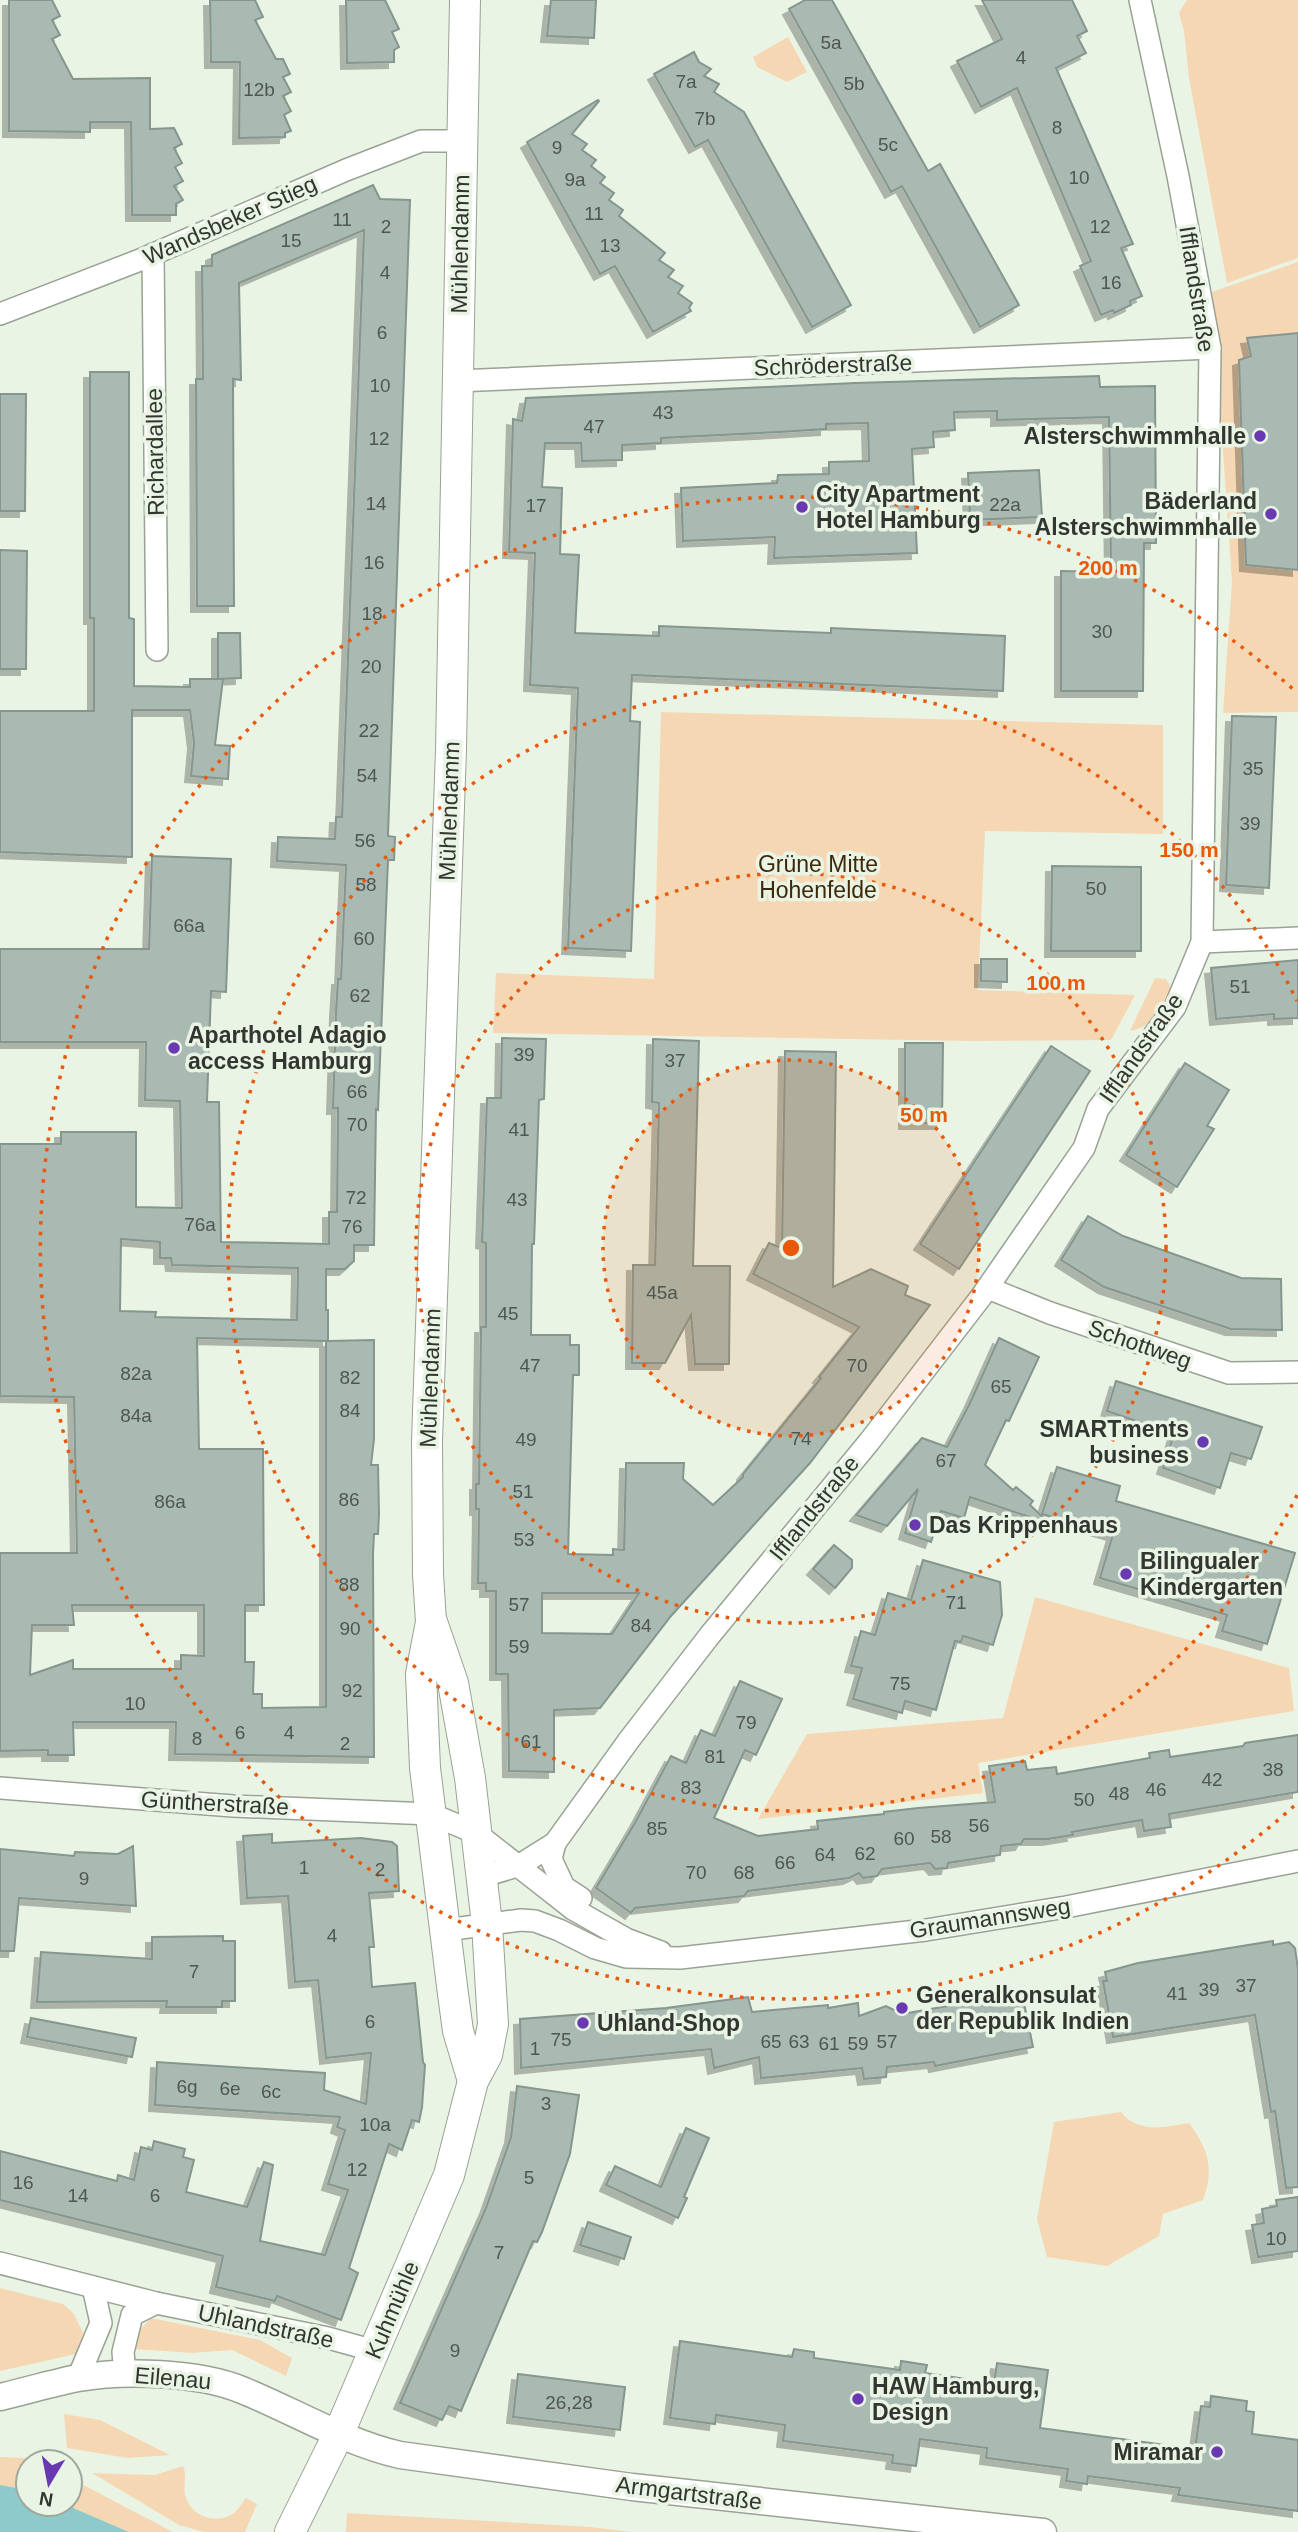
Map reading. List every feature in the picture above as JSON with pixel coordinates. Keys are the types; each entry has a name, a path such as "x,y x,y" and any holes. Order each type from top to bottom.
{"main road":[{"name":"Mühlendamm","path":"431,1814 425,1768 421,1674 431,1622 427,1441 451,749 465,0"},
{"name":"Mühlendamm","path":"431,1622 453,1683 470,1778 476,1833"},
{"path":"431,1814 458,2031 473,2081"},
{"name":"Kuhmühle","path":"290,2532 339,2433 449,2175 473,2081 487,2055 493,2024 487,1924 476,1833"}],"street":[{"name":"Ifflandstraße","path":"481,1877 520,1866 555,1843 629,1740 710,1635 869,1442 988,1288 1084,1148 1098,1109 1175,1007 1202,942 1210,348 1178,176 1140,0"},
{"name":"Wandsbeker Stieg","path":"0,314 153,254 333,175 421,141 462,141"},
{"name":"Richardallee","path":"153,254 157,650"},
{"name":"Schröderstraße","path":"457,381 1210,348"},
{"path":"1202,942 1298,937"},
{"name":"Schottweg","path":"988,1288 1049,1313 1229,1373 1298,1372"},
{"name":"Güntherstraße","path":"0,1788 233,1806 431,1814"},
{"name":"Graumannsweg","path":"431,1814 476,1833 573,1909 626,1939 680,1958"},
{"path":"555,1843 551,1858 564,1887 610,1916 626,1939"},
{"name":"Graumannsweg","path":"446,1930 520,1920 559,1930 595,1948 626,1957 680,1958 926,1930 1298,1861"},
{"name":"Uhlandstraße","path":"0,2263 156,2303 328,2338 375,2351"},
{"path":"78,2378 101,2323 93,2287"},
{"path":"125,2374 122,2352 132,2315 156,2303"},
{"name":"Eilenau","path":"0,2397 78,2378 125,2374 201,2378 222,2382 339,2433"},
{"name":"Armgartstraße","path":"339,2433 374,2448 400,2455 632,2487 1043,2532"}],"green space":[{"path":"1187,0 1298,0 1298,258 1227,283 1179,13"},
{"path":"788,37 807,72 787,82 757,67 753,57"},
{"name":"Alsterschwimmhalle","path":"1298,262 1298,712 1223,713 1232,581 1212,292"},
{"name":"Grüne Mitte Hohenfelde","path":"661,712 1163,725 1163,834 985,831 978,990 1135,995 1111,1040 970,1041 493,1033 496,973 654,979"},
{"path":"1155,978 1166,979 1173,990 1166,1004 1151,1021 1130,1031"},
{"path":"1035,1597 1289,1668 1294,1711 978,1763 983,1793 758,1819 807,1734 1003,1718"},
{"path":"1121,2112 1135,2124 1144,2126 1161,2127 1189,2123 1208,2160 1209,2179 1203,2200 1163,2214 1159,2236 1107,2266 1047,2257 1037,2219 1054,2122"},
{"path":"0,2288 63,2304 74,2314 83,2333 76,2354 0,2371"},
{"path":"151,2318 260,2340 292,2358 286,2376 232,2350 192,2353 135,2349 134,2336"},
{"path":"64,2414 100,2420 170,2455 128,2458 84,2451 84,2448 67,2448"},
{"path":"0,2457 14,2458 14,2488 0,2485"},
{"path":"183,2466 186,2498 198,2514 224,2518 235,2512 246,2498 257,2504 245,2532 204,2532 179,2525 92,2473 155,2475"},
{"path":"84,2485 173,2532 129,2532 84,2513"},
{"path":"347,2513 591,2527 632,2532 346,2532"}],"water":[{"path":"0,2485 14,2488 14,2518 84,2518 84,2513 129,2532 0,2532"}],"building":[{"path":"9,0 52,0 60,16 52,20 60,35 52,39 73,79 150,78 150,129 174,128 182,144 174,148 182,163 175,167 183,181 174,186 183,200 176,204 176,215 132,215 131,122 90,122 90,132 9,131"},
{"path":"210,0 255,0 263,17 255,20 276,59 283,59 290,74 283,77 291,92 283,96 291,111 284,115 291,131 285,133 285,137 239,138 240,62 211,62"},
{"path":"346,0 385,0 399,29 392,32 399,47 394,50 394,62 347,63"},
{"path":"551,0 596,0 594,38 547,36"},
{"path":"805,0 832,0 928,171 940,164 1019,305 980,327 902,186 891,192 789,9"},
{"path":"982,0 1072,0 1087,31 1077,36 1086,53 1056,68 1133,244 1121,248 1142,296 1114,313 1113,310 1101,315 1080,266 1091,261 1017,88 981,107 957,61 1002,39"},
{"path":"694,52 699,62 711,69 704,76 719,84 714,92 744,112 851,305 812,327 708,140 695,147 654,74"},
{"path":"598,100 572,134 587,144 582,150 596,160 591,166 605,177 600,183 614,193 609,200 623,210 619,216 665,253 659,260 674,270 668,277 683,286 678,293 692,303 689,308 691,311 653,332 615,266 600,274 527,142"},
{"path":"373,185 380,199 410,200 388,836 395,837 394,860 388,860 378,1110 376,1109 374,1245 354,1245 354,1261 345,1269 326,1269 328,1341 374,1340 374,1439 371,1465 378,1465 379,1514 373,1554 374,1757 175,1754 176,1722 73,1722 74,1755 48,1755 48,1750 0,1751 0,1553 77,1553 74,1397 0,1396 0,1144 61,1144 61,1132 136,1132 136,1207 182,1208 180,1101 145,1100 146,1042 0,1042 0,949 149,949 152,856 231,859 226,992 211,991 207,1102 219,1102 221,1242 329,1244 329,1212 337,1212 338,1108 333,1108 336,1011 338,979 341,979 346,865 277,861 278,837 335,839 336,817 342,817 364,230 239,283 241,380 233,379 234,606 197,606 196,379 203,379 202,266 212,266 212,255","holes":["121,1239 160,1242 160,1258 171,1258 172,1265 298,1268 297,1320 155,1317 156,1312 120,1311","197,1338 326,1341 326,1707 262,1708 262,1694 253,1694 254,1662 245,1662 245,1605 264,1605 263,1449 199,1449","72,1605 204,1605 204,1656 181,1655 181,1669 73,1669 73,1660 30,1675 32,1625 74,1625"]},
{"name":"Bäderland Alsterschwimmhalle","path":"1298,333 1298,570 1246,565 1239,360 1251,356 1247,338"},
{"path":"90,372 129,372 129,618 134,619 134,686 190,687 190,679 223,679 215,745 230,746 228,779 191,776 194,743 190,710 132,710 132,857 0,852 0,711 94,711 94,618 90,618"},
{"path":"1099,376 1100,387 1155,386 1156,543 1144,543 1143,691 1061,691 1061,571 1111,572 1109,417 997,420 997,411 954,412 955,430 933,432 934,447 912,449 917,553 774,558 775,537 683,541 681,488 777,483 778,475 829,474 829,462 869,461 868,423 826,424 826,429 661,438 661,443 622,445 622,460 582,461 581,443 545,443 542,487 562,488 560,554 579,555 575,633 659,636 659,626 831,633 831,628 1005,636 1003,691 632,675 630,721 640,722 631,951 568,948 578,688 530,685 535,553 509,552 513,419 522,421 526,398 855,383"},
{"path":"0,394 26,394 25,511 0,511"},
{"path":"1039,470 1042,517 970,520 968,473"},
{"path":"0,550 27,551 26,669 0,669"},
{"path":"218,633 240,633 241,678 218,679"},
{"path":"1232,716 1276,717 1269,888 1226,885"},
{"path":"1052,866 1141,867 1141,951 1051,951"},
{"path":"981,959 1007,959 1007,982 981,981"},
{"path":"1298,960 1298,1018 1274,1019 1274,1014 1216,1019 1211,968"},
{"path":"502,1038 546,1039 544,1099 539,1100 531,1335 570,1335 570,1345 579,1345 579,1375 573,1375 568,1554 613,1555 613,1549 624,1550 626,1463 684,1463 683,1479 713,1505 743,1477 859,1327 753,1274 769,1243 782,1248 785,1051 836,1052 833,1287 871,1269 908,1286 905,1295 930,1305 810,1463 671,1616 600,1708 554,1710 554,1772 509,1771 508,1674 496,1674 496,1591 486,1591 486,1583 478,1583 479,1509 476,1509 476,1484 479,1484 481,1327 486,1327 486,1243 482,1242 487,1098 501,1098","holes":["542,1593 639,1593 612,1634 542,1633"]},
{"path":"653,1039 699,1041 693,1266 730,1266 729,1364 695,1364 691,1315 665,1363 632,1363 633,1265 655,1265 659,1103 652,1102"},
{"path":"905,1043 943,1043 942,1123 905,1123"},
{"path":"1051,1046 1090,1071 959,1269 920,1244"},
{"path":"1185,1063 1229,1090 1207,1126 1214,1129 1177,1187 1126,1155"},
{"path":"1088,1216 1123,1236 1241,1278 1281,1279 1282,1330 1231,1329 1104,1287 1061,1260"},
{"path":"999,1338 1039,1357 985,1465 1013,1490 1016,1487 1033,1501 1030,1505 1050,1524 970,1497 964,1518 941,1511 931,1542 905,1533 918,1489 887,1526 856,1515 922,1438 947,1447"},
{"path":"1116,1381 1262,1427 1251,1459 1231,1453 1220,1488 1163,1468 1174,1434 1107,1411"},
{"path":"1057,1467 1120,1486 1116,1501 1295,1553 1267,1644 1222,1631 1227,1615 1100,1578 1113,1534 1042,1514"},
{"path":"834,1545 852,1560 852,1568 835,1588 813,1569"},
{"path":"923,1560 1000,1582 1002,1615 993,1645 963,1636 961,1642 955,1641 936,1710 905,1701 902,1713 853,1699 862,1668 851,1666 861,1631 875,1635 888,1593 911,1600"},
{"path":"740,1681 782,1699 756,1755 745,1750 714,1818 758,1836 818,1829 817,1821 918,1808 995,1802 989,1766 1025,1761 1027,1770 1056,1767 1057,1774 1150,1758 1149,1753 1169,1750 1170,1757 1298,1735 1298,1792 1169,1814 1171,1827 1144,1831 1142,1820 1072,1832 1073,1835 1024,1839 1021,1844 1001,1846 1000,1855 948,1863 947,1868 935,1869 930,1863 882,1869 877,1876 863,1878 859,1873 849,1878 748,1891 744,1896 635,1908 631,1913 596,1888 671,1756 686,1763 701,1730 715,1736"},
{"path":"272,1834 272,1843 361,1838 392,1842 397,1846 399,1891 369,1893 374,1947 369,1947 372,1987 415,1983 425,2065 422,2107 419,2122 412,2120 402,2150 389,2144 349,2268 358,2273 341,2320 277,2296 275,2301 216,2287 223,2256 0,2200 0,2151 117,2181 118,2175 134,2180 141,2147 152,2150 154,2141 185,2149 183,2157 194,2160 186,2192 247,2207 264,2162 273,2165 260,2241 325,2255 348,2190 328,2184 345,2130 337,2127 340,2117 155,2105 157,2062 325,2073 324,2090 366,2104 371,2053 326,2058 318,1980 295,1982 288,1896 247,1898 243,1836"},
{"path":"133,1846 136,1906 19,1898 14,1951 0,1951 0,1849 74,1856 75,1852 118,1854"},
{"path":"223,1936 223,1941 235,1941 235,2001 222,2001 222,2007 166,2007 167,2001 37,2002 41,1952 152,1959 152,1937"},
{"path":"1273,1941 1273,1945 1289,1942 1295,1948 1298,1969 1298,2187 1286,2188 1275,2111 1271,2112 1255,2015 1113,2037 1103,1981 1107,1981 1105,1972 1138,1963"},
{"path":"1022,1993 1033,2047 935,2066 934,2062 887,2067 886,2077 864,2079 862,2068 761,2078 759,2057 714,2068 711,2049 521,2068 520,2019 666,2008 748,1997 752,2012 828,2005 828,2008 858,2003 859,2016 886,2006 902,2014"},
{"path":"31,2018 136,2038 132,2057 27,2037"},
{"path":"517,2086 579,2095 570,2154 542,2232 537,2242 533,2241 461,2411 449,2406 442,2420 400,2403 486,2208 511,2137"},
{"path":"686,2128 709,2138 678,2218 606,2185 615,2166 661,2187"},
{"path":"1298,2197 1298,2251 1258,2257 1252,2225 1264,2223 1262,2209 1277,2206 1276,2200"},
{"path":"588,2222 631,2237 624,2259 580,2245"},
{"name":"HAW Hamburg, Design","path":"680,2341 792,2357 794,2349 814,2352 814,2358 900,2370 901,2361 927,2365 925,2373 994,2383 997,2363 1048,2370 1040,2428 1195,2449 1201,2406 1210,2407 1211,2396 1247,2401 1246,2411 1254,2412 1252,2434 1298,2440 1298,2511 1178,2495 1180,2488 1088,2476 1087,2484 1066,2481 1068,2469 986,2458 987,2448 920,2439 916,2466 892,2463 893,2455 783,2441 785,2425 716,2415 715,2424 670,2418"},
{"path":"518,2374 625,2387 620,2430 513,2417"}],"place":[{"name":"Alsterschwimmhalle","path":"1260,436"},
{"name":"City Apartment Hotel Hamburg","path":"802,507"},
{"name":"Bäderland Alsterschwimmhalle","path":"1271,514"},
{"name":"Aparthotel Adagio access Hamburg","path":"174,1048"},
{"name":"SMARTments business","path":"1203,1442"},
{"name":"Das Krippenhaus","path":"915,1525"},
{"name":"Bilingualer Kindergarten","path":"1126,1574"},
{"name":"Generalkonsulat der Republik Indien","path":"902,2008"},
{"name":"Uhland-Shop","path":"583,2023"},
{"name":"HAW Hamburg, Design","path":"858,2399"},
{"name":"Miramar","path":"1217,2452"}]}
